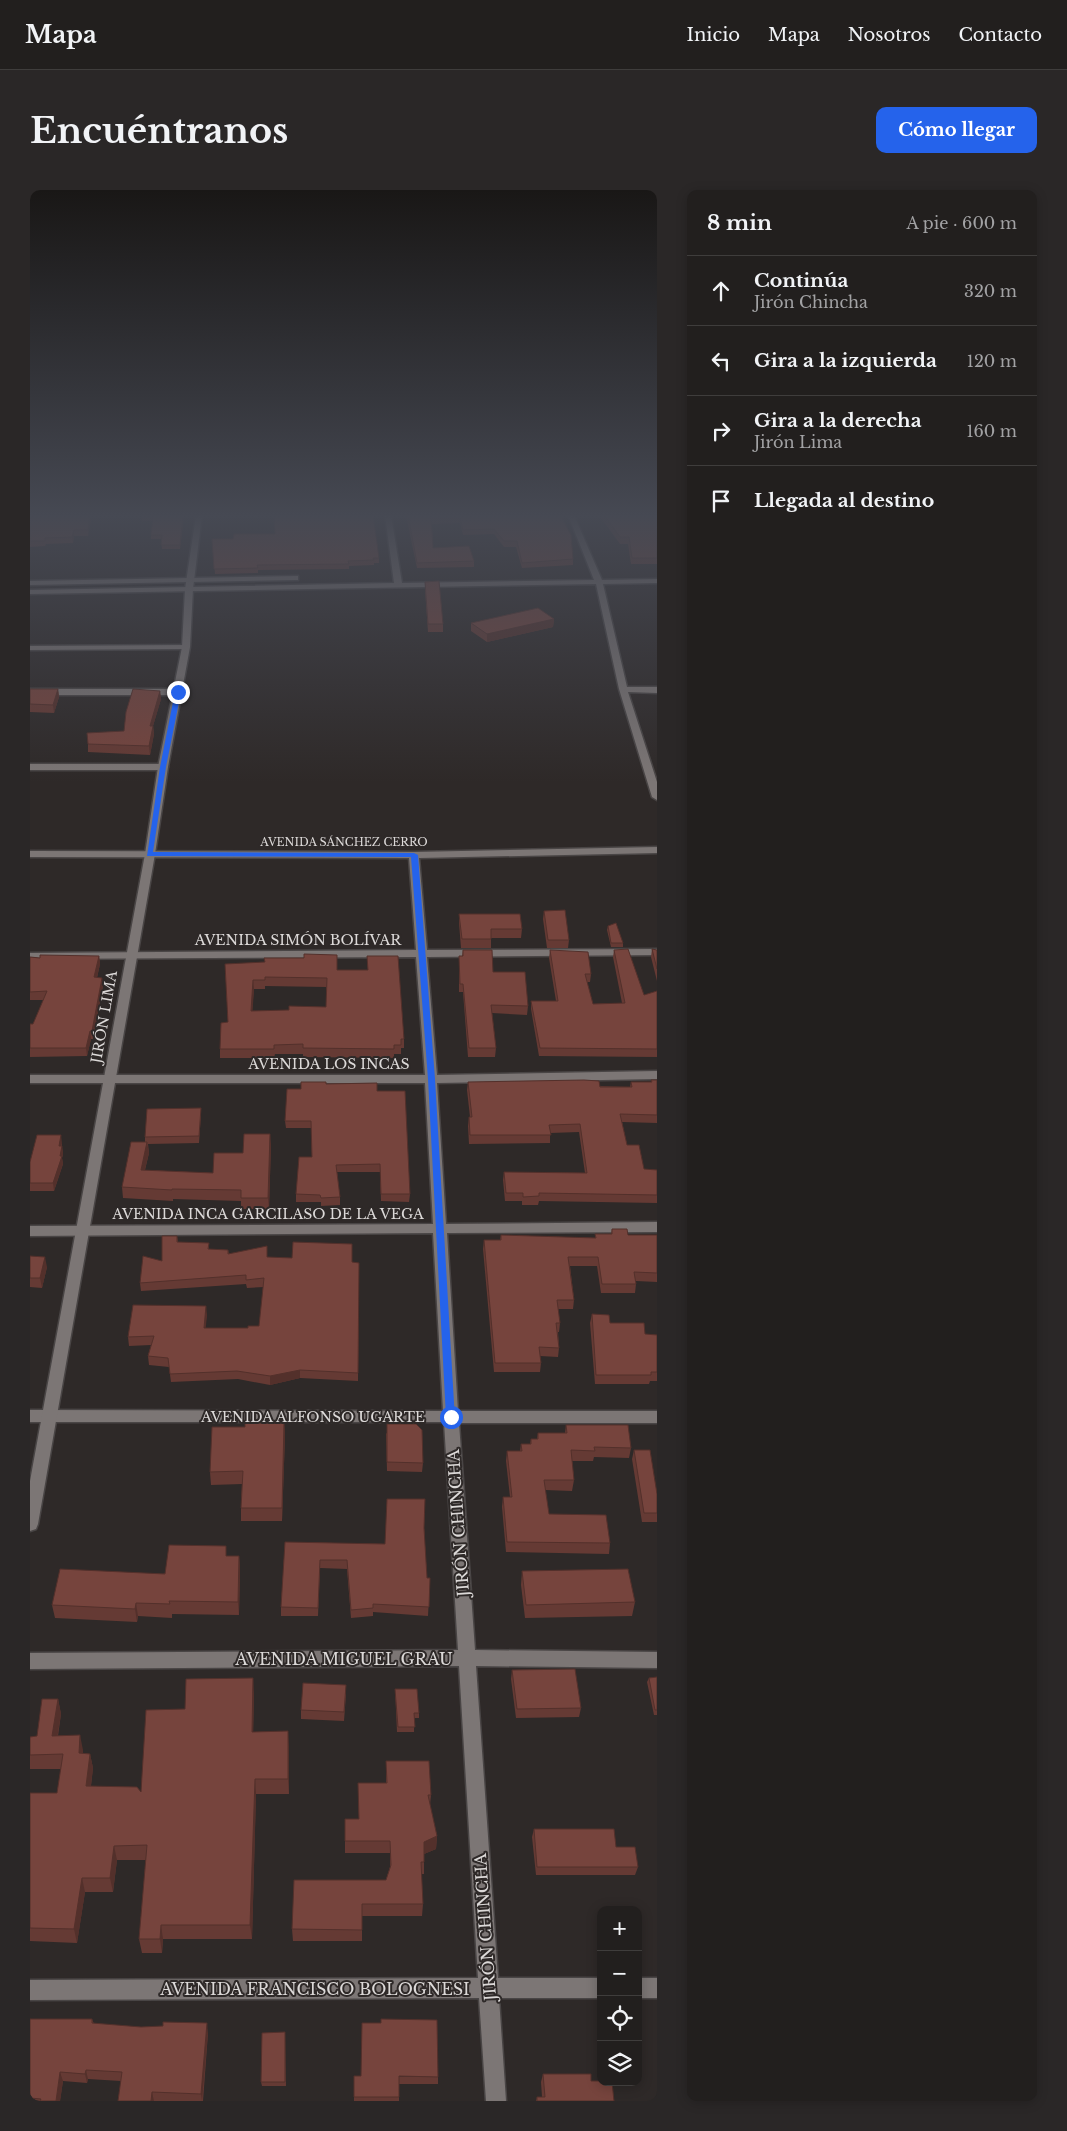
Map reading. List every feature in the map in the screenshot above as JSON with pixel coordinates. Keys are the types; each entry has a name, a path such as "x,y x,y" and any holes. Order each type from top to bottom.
{"street":[{"name":"JIRÓN LIMA","path":"30,1524 130,956 150,854 163,767 186,647 189,604"},
{"path":"604,604 623,689 657,797"},
{"path":"30,648 186,647"},
{"path":"623,689 657,690"},
{"path":"30,692 178,692"},
{"path":"30,767 163,767"},
{"path":"647,768 657,768"},
{"name":"AVENIDA SÁNCHEZ CERRO","path":"30,854 414,855 657,850"},
{"name":"JIRÓN CHINCHA","path":"414,855 432,1079 439,1230 496,2101"},
{"name":"AVENIDA SIMÓN BOLÍVAR","path":"30,956 422,955 657,952"},
{"name":"AVENIDA LOS INCAS","path":"30,1079 432,1079 657,1075"},
{"name":"AVENIDA INCA GARCILASO DE LA VEGA","path":"30,1231 439,1230 657,1227"},
{"name":"AVENIDA ALFONSO UGARTE","path":"30,1416 657,1417"},
{"name":"AVENIDA MIGUEL GRAU","path":"30,1661 468,1658 657,1660"},
{"name":"AVENIDA FRANCISCO BOLOGNESI","path":"30,1990 597,1988"},
{"path":"642,1988 657,1988"}],"building":[{"path":"427,604 441,604 443,624 428,624"},
{"path":"538,608 554,619 487,634 471,623"},
{"path":"30,689 58,689 53,705 30,704"},
{"path":"133,689 160,691 150,726 153,726 149,746 88,744 87,733 124,731 126,712"},
{"path":"565,910 569,940 548,940 544,911"},
{"path":"459,914 520,914 522,929 491,929 491,939 462,939"},
{"path":"616,923 623,943 611,943 608,926"},
{"path":"628,949 644,995 657,991 657,1049 540,1048 531,1001 558,1001 550,950 588,952 591,974 585,974 593,1004 625,1003 614,950"},
{"path":"652,949 657,950 657,969"},
{"path":"463,950 492,950 493,972 525,972 528,1006 491,1005 496,1048 469,1048 463,984 460,984 459,956 463,956"},
{"path":"304,954 337,955 337,970 368,970 367,956 398,956 404,1039 401,1039 401,1045 394,1045 394,1049 303,1048 303,1044 274,1045 274,1049 220,1049 221,1023 228,1022 225,964 265,962 264,958 304,958","holes":["265,977 327,978 326,1007 289,1006 289,1010 251,1011 253,980 265,980"]},
{"path":"40,955 99,956 94,977 102,978 92,1031 90,1031 86,1048 30,1048 30,1024 33,1024 47,991 30,992 30,957 40,958"},
{"path":"651,1080 657,1080 657,1115 620,1114 627,1145 639,1145 644,1169 657,1170 657,1195 539,1193 539,1196 523,1197 523,1193 506,1193 504,1172 587,1173 580,1124 549,1125 551,1135 470,1135 469,1117 472,1117 468,1082 599,1081 600,1087 632,1087 631,1082 652,1082"},
{"path":"301,1082 326,1082 326,1084 377,1083 377,1091 405,1091 410,1194 381,1194 380,1164 336,1165 340,1197 321,1198 320,1195 296,1194 299,1157 312,1157 311,1121 285,1121 287,1089 301,1089"},
{"path":"201,1108 199,1136 145,1137 147,1109"},
{"path":"244,1134 270,1134 268,1198 241,1198 241,1190 172,1190 122,1187 131,1142 147,1142 141,1170 213,1173 214,1153 243,1153"},
{"path":"37,1135 61,1135 59,1146 62,1146 60,1156 62,1156 53,1183 30,1183 30,1162"},
{"path":"612,1229 627,1229 628,1235 657,1235 657,1273 634,1272 636,1284 602,1284 598,1257 568,1257 574,1300 557,1300 560,1323 556,1323 559,1348 539,1347 541,1363 495,1363 484,1240 501,1240 501,1235 596,1238 595,1234 612,1234"},
{"path":"162,1236 177,1236 177,1242 209,1243 208,1249 228,1250 228,1254 267,1246 267,1257 292,1258 293,1242 352,1244 352,1262 359,1263 358,1373 300,1370 270,1376 237,1371 170,1374 168,1358 148,1356 154,1336 128,1337 133,1305 206,1306 204,1328 248,1328 248,1326 259,1326 264,1278 246,1280 246,1275 140,1283 143,1256 162,1261"},
{"path":"30,1256 45,1257 40,1278 30,1278"},
{"path":"592,1314 609,1315 610,1323 644,1323 645,1334 657,1335 657,1372 651,1372 651,1375 596,1375"},
{"path":"245,1423 284,1423 282,1508 241,1508 243,1471 210,1472 212,1427 245,1427"},
{"path":"387,1424 416,1424 422,1430 423,1463 387,1462"},
{"path":"566,1425 628,1425 631,1448 594,1447 595,1451 571,1450 574,1480 544,1480 549,1514 606,1515 610,1543 507,1542 503,1497 512,1497 507,1451 522,1451 521,1444 531,1444 531,1439 538,1439 538,1433 567,1433"},
{"path":"634,1450 650,1450 657,1494 657,1513 644,1513"},
{"path":"387,1499 425,1499 424,1528 427,1578 430,1578 429,1607 373,1604 373,1608 351,1610 347,1560 320,1560 318,1608 281,1607 285,1542 385,1544"},
{"path":"169,1545 226,1546 226,1556 239,1556 238,1602 169,1601 170,1604 136,1603 135,1609 52,1605 60,1569 165,1574"},
{"path":"628,1569 635,1602 526,1605 522,1571"},
{"path":"575,1669 581,1708 517,1709 512,1670"},
{"path":"657,1677 657,1710 655,1710 649,1678"},
{"path":"253,1678 252,1732 288,1731 288,1779 255,1779 250,1925 161,1925 160,1939 139,1939 147,1845 114,1846 110,1878 82,1878 74,1929 30,1928 30,1793 57,1793 63,1754 30,1755 30,1737 37,1736 42,1699 58,1699 52,1736 80,1735 79,1753 90,1754 86,1786 137,1787 141,1792 146,1710 185,1709 186,1679"},
{"path":"303,1683 346,1685 344,1712 301,1710"},
{"path":"395,1689 417,1689 419,1713 414,1713 415,1727 398,1727"},
{"path":"386,1761 429,1761 431,1795 428,1795 437,1836 424,1842 424,1862 421,1862 423,1904 362,1904 362,1930 292,1929 294,1880 386,1880 391,1865 390,1841 345,1841 345,1819 359,1819 358,1783 387,1783"},
{"path":"534,1829 614,1829 616,1847 635,1847 638,1867 537,1867"},
{"path":"30,2019 92,2019 92,2023 141,2027 163,2026 163,2022 207,2023 201,2094 152,2092 151,2101 118,2101 122,2072 86,2070 85,2074 60,2072 56,2101 40,2101 41,2099 30,2098"},
{"path":"381,2019 437,2020 438,2077 399,2076 399,2097 354,2097 354,2076 361,2076 362,2023 381,2023"},
{"path":"285,2032 285,2082 261,2082 262,2033"},
{"path":"543,2074 591,2074 591,2081 597,2081 597,2086 612,2086 614,2101 537,2101 537,2097 545,2097"}],"route":[{"path":"178,692 163,767 150,854 414,855 432,1079 451,1417"}]}
